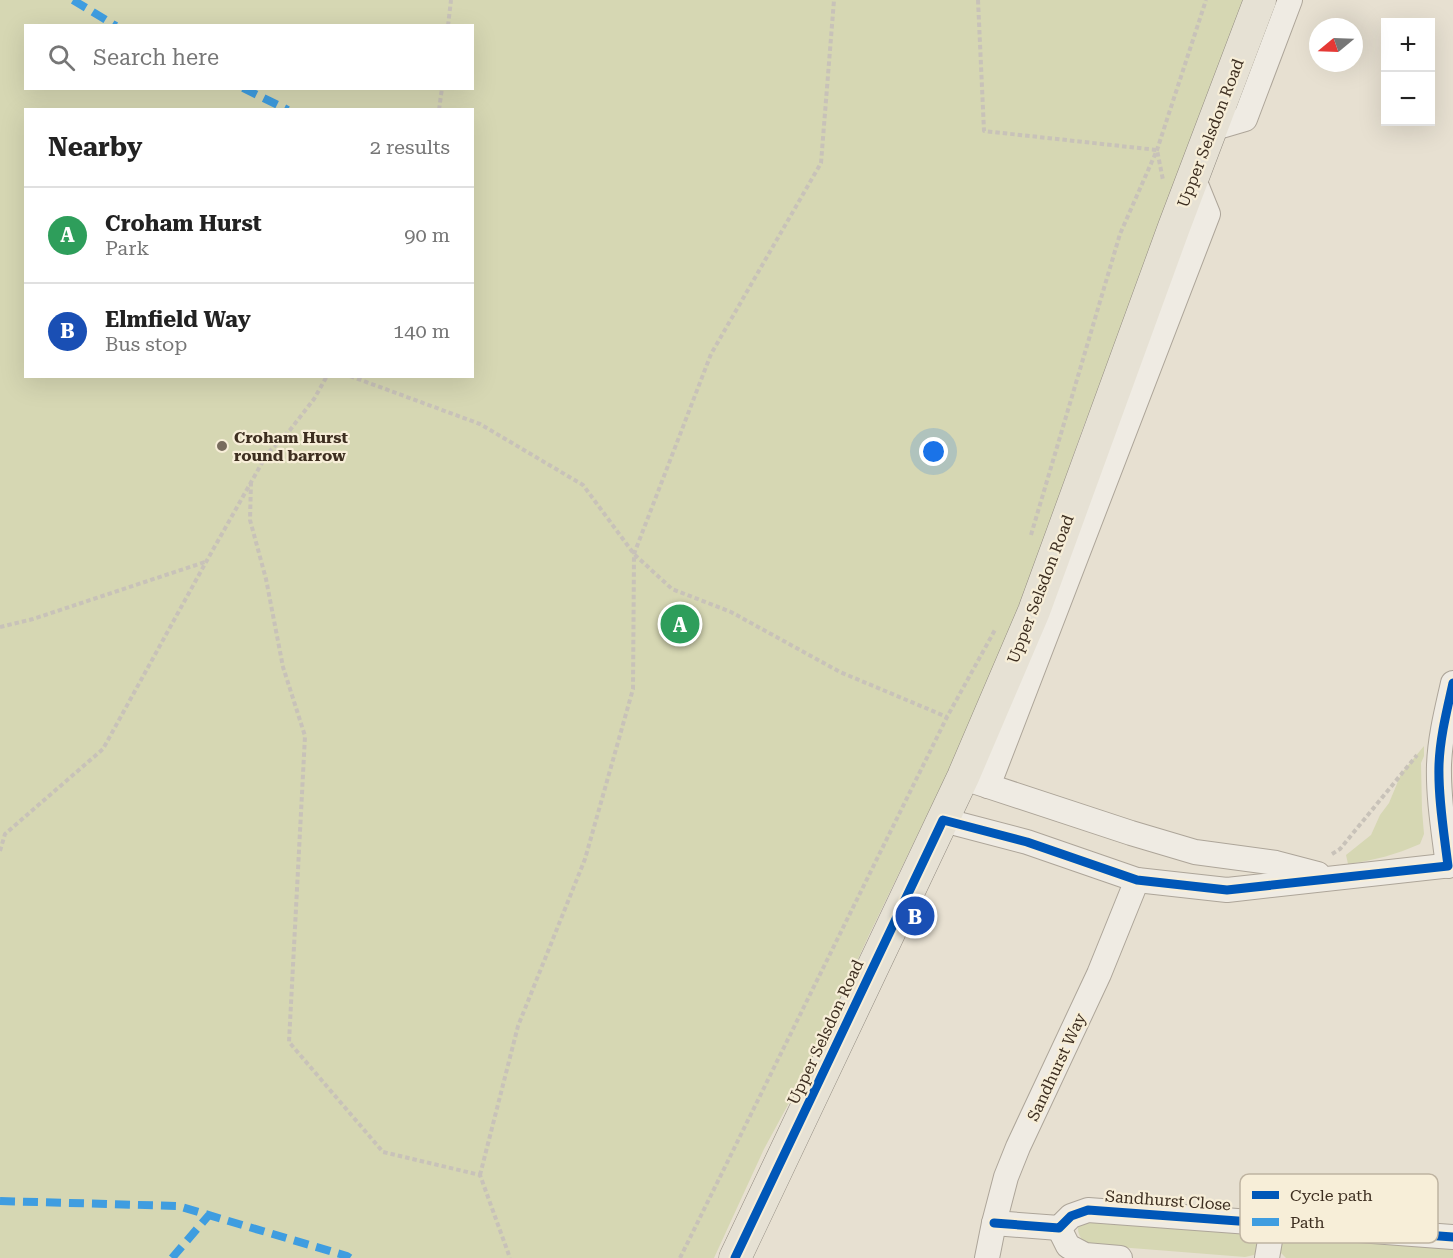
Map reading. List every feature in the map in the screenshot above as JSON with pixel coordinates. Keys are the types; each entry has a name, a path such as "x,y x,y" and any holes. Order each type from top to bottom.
{"main road":[{"name":"Upper Selsdon Road","path":"735,1258 943,820 976,781 1034,611 1260,0"}],"street":[{"path":"1211,129 1245,119 1290,0"},
{"path":"943,820 1027,842 1137,880 1227,890 1451,866 1441,814 1439,765 1443,723 1453,683"},
{"path":"976,781 1131,833 1196,852 1276,863 1332,878"},
{"name":"Sandhurst Way","path":"987,1258 1006,1177 1099,974 1137,880"},
{"name":"Sandhurst Close","path":"1059,1228 1071,1216 1088,1210 1240,1221"},
{"path":"994,1223 1059,1228 1068,1246 1085,1255 1120,1258"},
{"name":"Sandhurst Close","path":"1438,1236 1453,1237"},
{"path":"1267,1258 1270,1243"}],"path":[{"path":"448,24 451,0"},
{"path":"510,1258 480,1175 518,1026 585,859 633,689 634,554 711,354 820,163 834,0"},
{"path":"978,0 984,131 1157,150"},
{"path":"1029,543 1120,234 1157,150 1206,0"},
{"path":"440,108 442,90"},
{"path":"0,851 5,834 103,749 267,454 290,430 314,399 326,378"},
{"path":"355,378 480,424 584,485 634,554 672,589 731,612 840,672 947,717"},
{"path":"251,483 250,520 266,579 283,667 304,736 289,1042 383,1152 480,1175"},
{"path":"0,627 33,619 206,562"},
{"path":"680,1258 947,717 998,624"},
{"path":"1303,870 1323,861 1340,849 1443,723"}],"green space":[{"path":"0,0 1244,0 1180,179 1083,428 1008,640 971,724 869,935 809,1066 764,1149 714,1258 0,1258"},
{"path":"1424,746 1421,763 1424,834 1420,844 1385,857 1348,864 1346,855 1371,835 1380,815 1389,803 1401,774"},
{"path":"1085,1218 1240,1231 1240,1243 1260,1243 1260,1250 1254,1255 1245,1257 1093,1245 1079,1235 1078,1224"},
{"path":"1280,1243 1434,1243 1453,1244 1453,1258 1286,1258 1279,1251"}],"marked path":[{"path":"73,0 113,24"},
{"path":"247,90 284,108"},
{"path":"0,1201 178,1206 350,1258"},
{"path":"172,1258 209,1215"}],"cycle path":[{"path":"735,1258 943,820 1027,842 1137,880 1227,890 1448,866 1440,803 1439,765 1442,734 1453,683"},
{"path":"994,1223 1059,1228 1071,1216 1088,1210 1240,1221"},
{"path":"1438,1236 1453,1237"}],"place":[{"name":"Croham Hurst round barrow","path":"222,446"},
{"name":"Croham Hurst","path":"680,624"},
{"name":"Elmfield Way","path":"915,916"}]}
